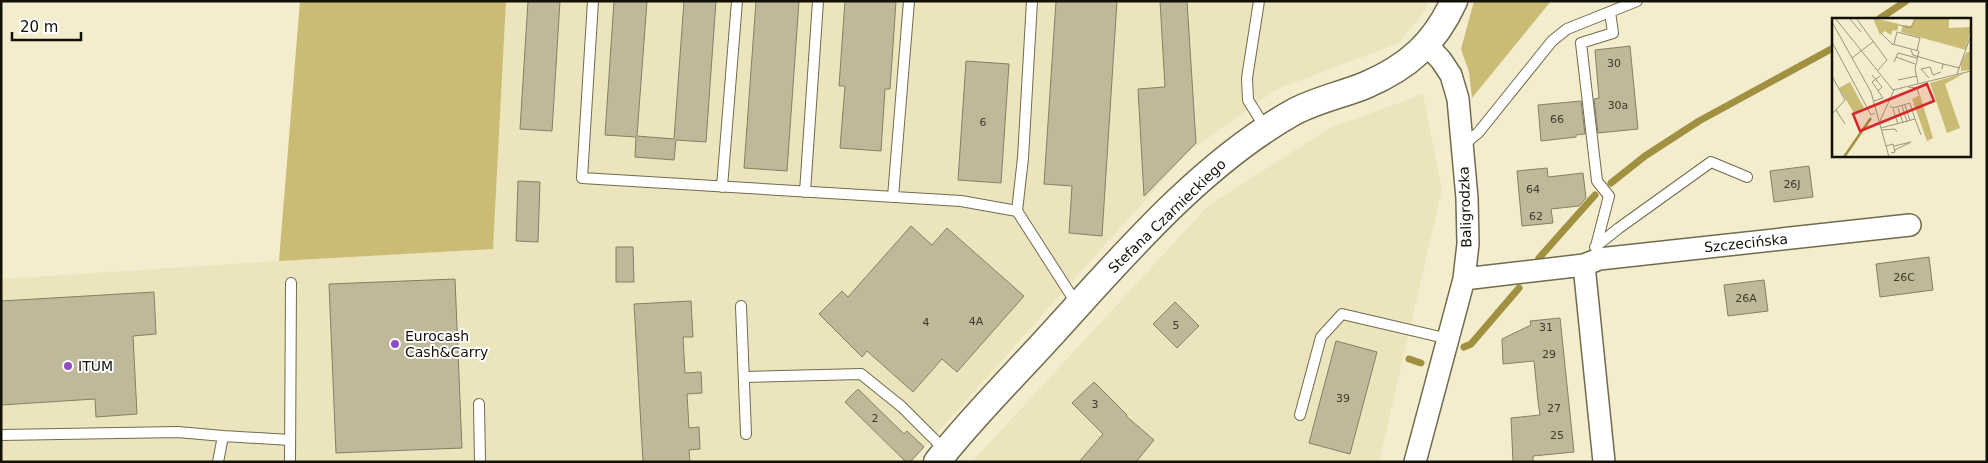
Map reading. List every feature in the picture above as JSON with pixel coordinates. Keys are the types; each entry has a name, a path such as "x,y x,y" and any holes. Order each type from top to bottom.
{"street":[{"name":"Stefana Czarnieckiego","path":"941,456 1078,306 1195,186 1233,153 1293,113 1366,85 1398,69 1427,45 1437,33 1454,1"},
{"name":"Baligrodzka","path":"1415,462 1464,279 1468,244 1467,198 1458,99 1451,75 1441,60 1427,45"},
{"name":"Szczecińska","path":"1464,279 1584,265 1599,259 1910,225"},
{"path":"1584,265 1604,462"}],"lane":[{"path":"593,1 582,178 961,201 1017,210"},
{"path":"722,186 737,1"},
{"path":"805,192 818,1"},
{"path":"892,197 909,1"},
{"path":"1032,1 1023,158 1017,210 1078,306"},
{"path":"1259,1 1247,78 1248,100 1266,130"},
{"path":"1462,146 1478,133 1552,41 1567,29 1637,1"},
{"path":"1584,265 1596,246 1609,196 1597,181 1582,43 1613,33 1610,12"},
{"path":"1596,246 1711,162 1747,177"},
{"path":"290,462 291,283"},
{"path":"741,306 746,434"},
{"path":"1300,415 1321,337 1342,314 1449,339"},
{"path":"744,377 861,374 902,407 941,456"},
{"path":"479,404 480,462"},
{"path":"1,435 178,432 290,440"},
{"path":"218,462 224,436"}],"shaded area":[{"path":"300,1 506,1 493,249 279,261"},
{"path":"506,1 1428,1 1425,11 1399,43 1277,89 1187,153 911,462 1,462 1,279 493,249"},
{"path":"1474,1 1551,1 1472,98 1469,72 1461,49"},
{"path":"1423,94 1442,189 1379,462 972,462 1209,205 1330,128"}],"building":[{"path":"528,1 560,1 552,131 520,129"},
{"path":"614,1 647,1 637,136 674,139 684,1 716,1 706,142 676,140 674,160 635,157 636,137 605,135"},
{"path":"756,1 799,1 787,171 744,168"},
{"path":"845,1 896,1 890,89 885,89 881,151 840,148 845,86 839,86"},
{"path":"1056,1 1117,1 1102,236 1069,233 1072,186 1044,184"},
{"path":"1160,1 1187,1 1196,143 1144,196 1138,89 1165,87"},
{"path":"1630,46 1638,129 1598,133 1594,99 1599,98 1595,50"},
{"path":"966,61 1009,64 1001,183 958,180"},
{"path":"1581,101 1585,134 1576,135 1576,137 1541,141 1538,105"},
{"path":"1809,166 1813,197 1774,202 1770,171"},
{"path":"1547,168 1548,177 1583,173 1586,198 1579,206 1551,209 1553,223 1522,226 1517,171"},
{"path":"518,181 540,182 538,242 516,241"},
{"path":"911,226 932,245 947,228 1024,296 957,372 942,359 913,392 867,351 862,357 819,314 842,291 848,297"},
{"path":"616,247 633,247 634,282 616,282"},
{"path":"1929,257 1933,290 1880,297 1876,264"},
{"name":"Eurocash Cash&Carry","path":"455,279 462,448 336,453 329,284"},
{"path":"1764,280 1768,311 1728,316 1724,285"},
{"name":"ITUM","path":"154,292 156,334 133,336 137,414 96,417 95,399 1,405 1,301"},
{"path":"691,301 693,337 683,337 685,373 701,372 702,393 687,394 689,428 699,427 700,449 689,450 690,462 643,462 634,304"},
{"path":"1175,302 1199,326 1177,348 1153,324"},
{"path":"1560,318 1574,452 1533,456 1533,462 1513,462 1511,418 1540,415 1534,361 1503,364 1502,339 1531,325 1530,321"},
{"path":"1336,341 1377,352 1350,454 1309,443"},
{"path":"1094,382 1126,416 1154,440 1136,462 1079,462 1103,434 1072,403"},
{"path":"858,389 904,434 907,431 924,447 910,462 906,462 845,402"}],"waterway":[{"path":"1880,18 1906,1"},
{"path":"1611,183 1645,156 1699,121 1832,49"},
{"path":"1539,258 1595,195"},
{"path":"1464,347 1471,344 1519,288"},
{"path":"1409,359 1421,363"}],"place":[{"name":"Eurocash Cash&Carry","path":"395,344"},
{"name":"ITUM","path":"68,366"}]}
